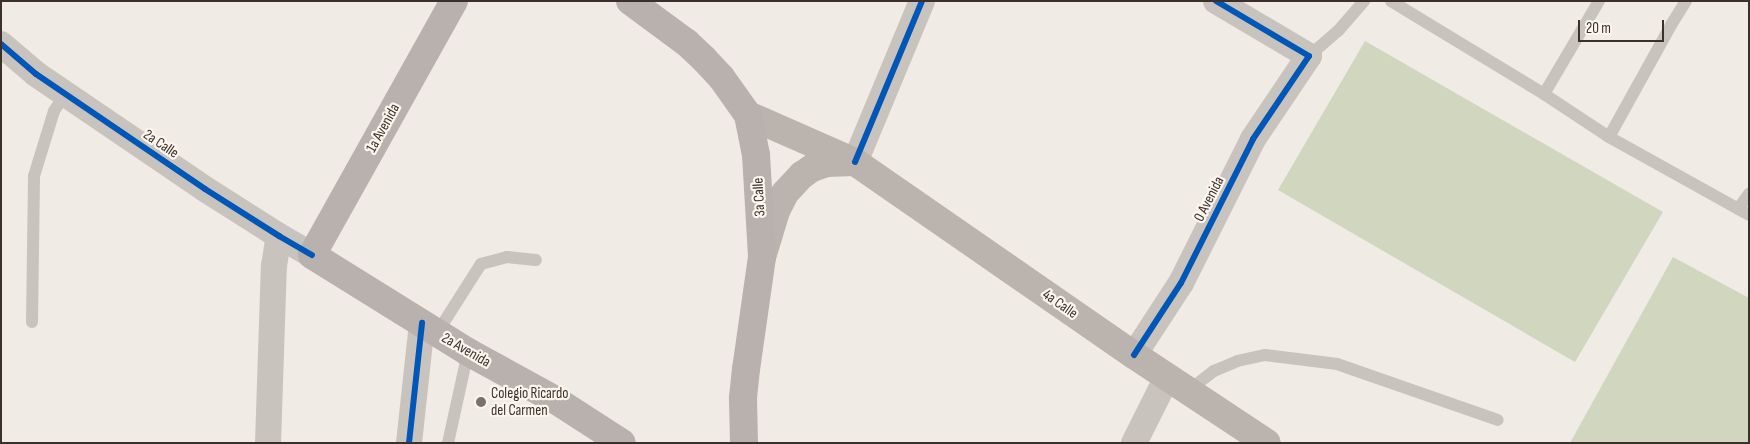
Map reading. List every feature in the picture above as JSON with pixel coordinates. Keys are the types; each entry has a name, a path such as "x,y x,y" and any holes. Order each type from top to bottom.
{"main road":[{"name":"1a Avenida","path":"312,254 454,1"},
{"name":"3a Calle","path":"630,1 687,43 704,59 721,77 748,115 756,155 762,257 745,376 743,407 744,443"},
{"name":"4a Calle","path":"748,115 855,162 1134,355 1267,443"},
{"path":"762,257 776,212 785,193 802,175 812,168 827,163 855,162"},
{"name":"2a Avenida","path":"312,254 468,352 557,401 622,443"}],"street":[{"path":"855,162 922,1"},
{"path":"1216,1 1310,56"},
{"name":"2a Calle","path":"1,44 36,74 205,189 278,236 312,254"},
{"name":"0 Avenida","path":"1134,355 1182,282 1253,139 1310,56"},
{"path":"268,443 274,266 278,236"},
{"path":"409,443 429,328"},
{"path":"1134,443 1177,384"}],"lane":[{"path":"1310,56 1338,31 1364,1"},
{"path":"1391,1 1544,94 1609,137 1744,212 1749,194"},
{"path":"1544,94 1599,1"},
{"path":"1609,137 1686,1"},
{"path":"32,322 34,176 54,111 66,94"},
{"path":"429,328 481,264 507,257 536,260"},
{"path":"448,443 468,352"},
{"path":"1177,384 1237,361 1265,355 1336,364 1498,420"}],"green space":[{"path":"1365,41 1663,212 1575,362 1278,190"},
{"path":"1673,257 1749,298 1749,443 1570,443"}],"cycle path":[{"path":"855,162 922,1"},
{"path":"1134,355 1181,283 1253,139 1309,56 1216,1"},
{"path":"1,44 36,74 205,189 312,255"},
{"path":"409,443 422,323"}],"place":[{"name":"Colegio Ricardo del Carmen","path":"481,402"}]}
